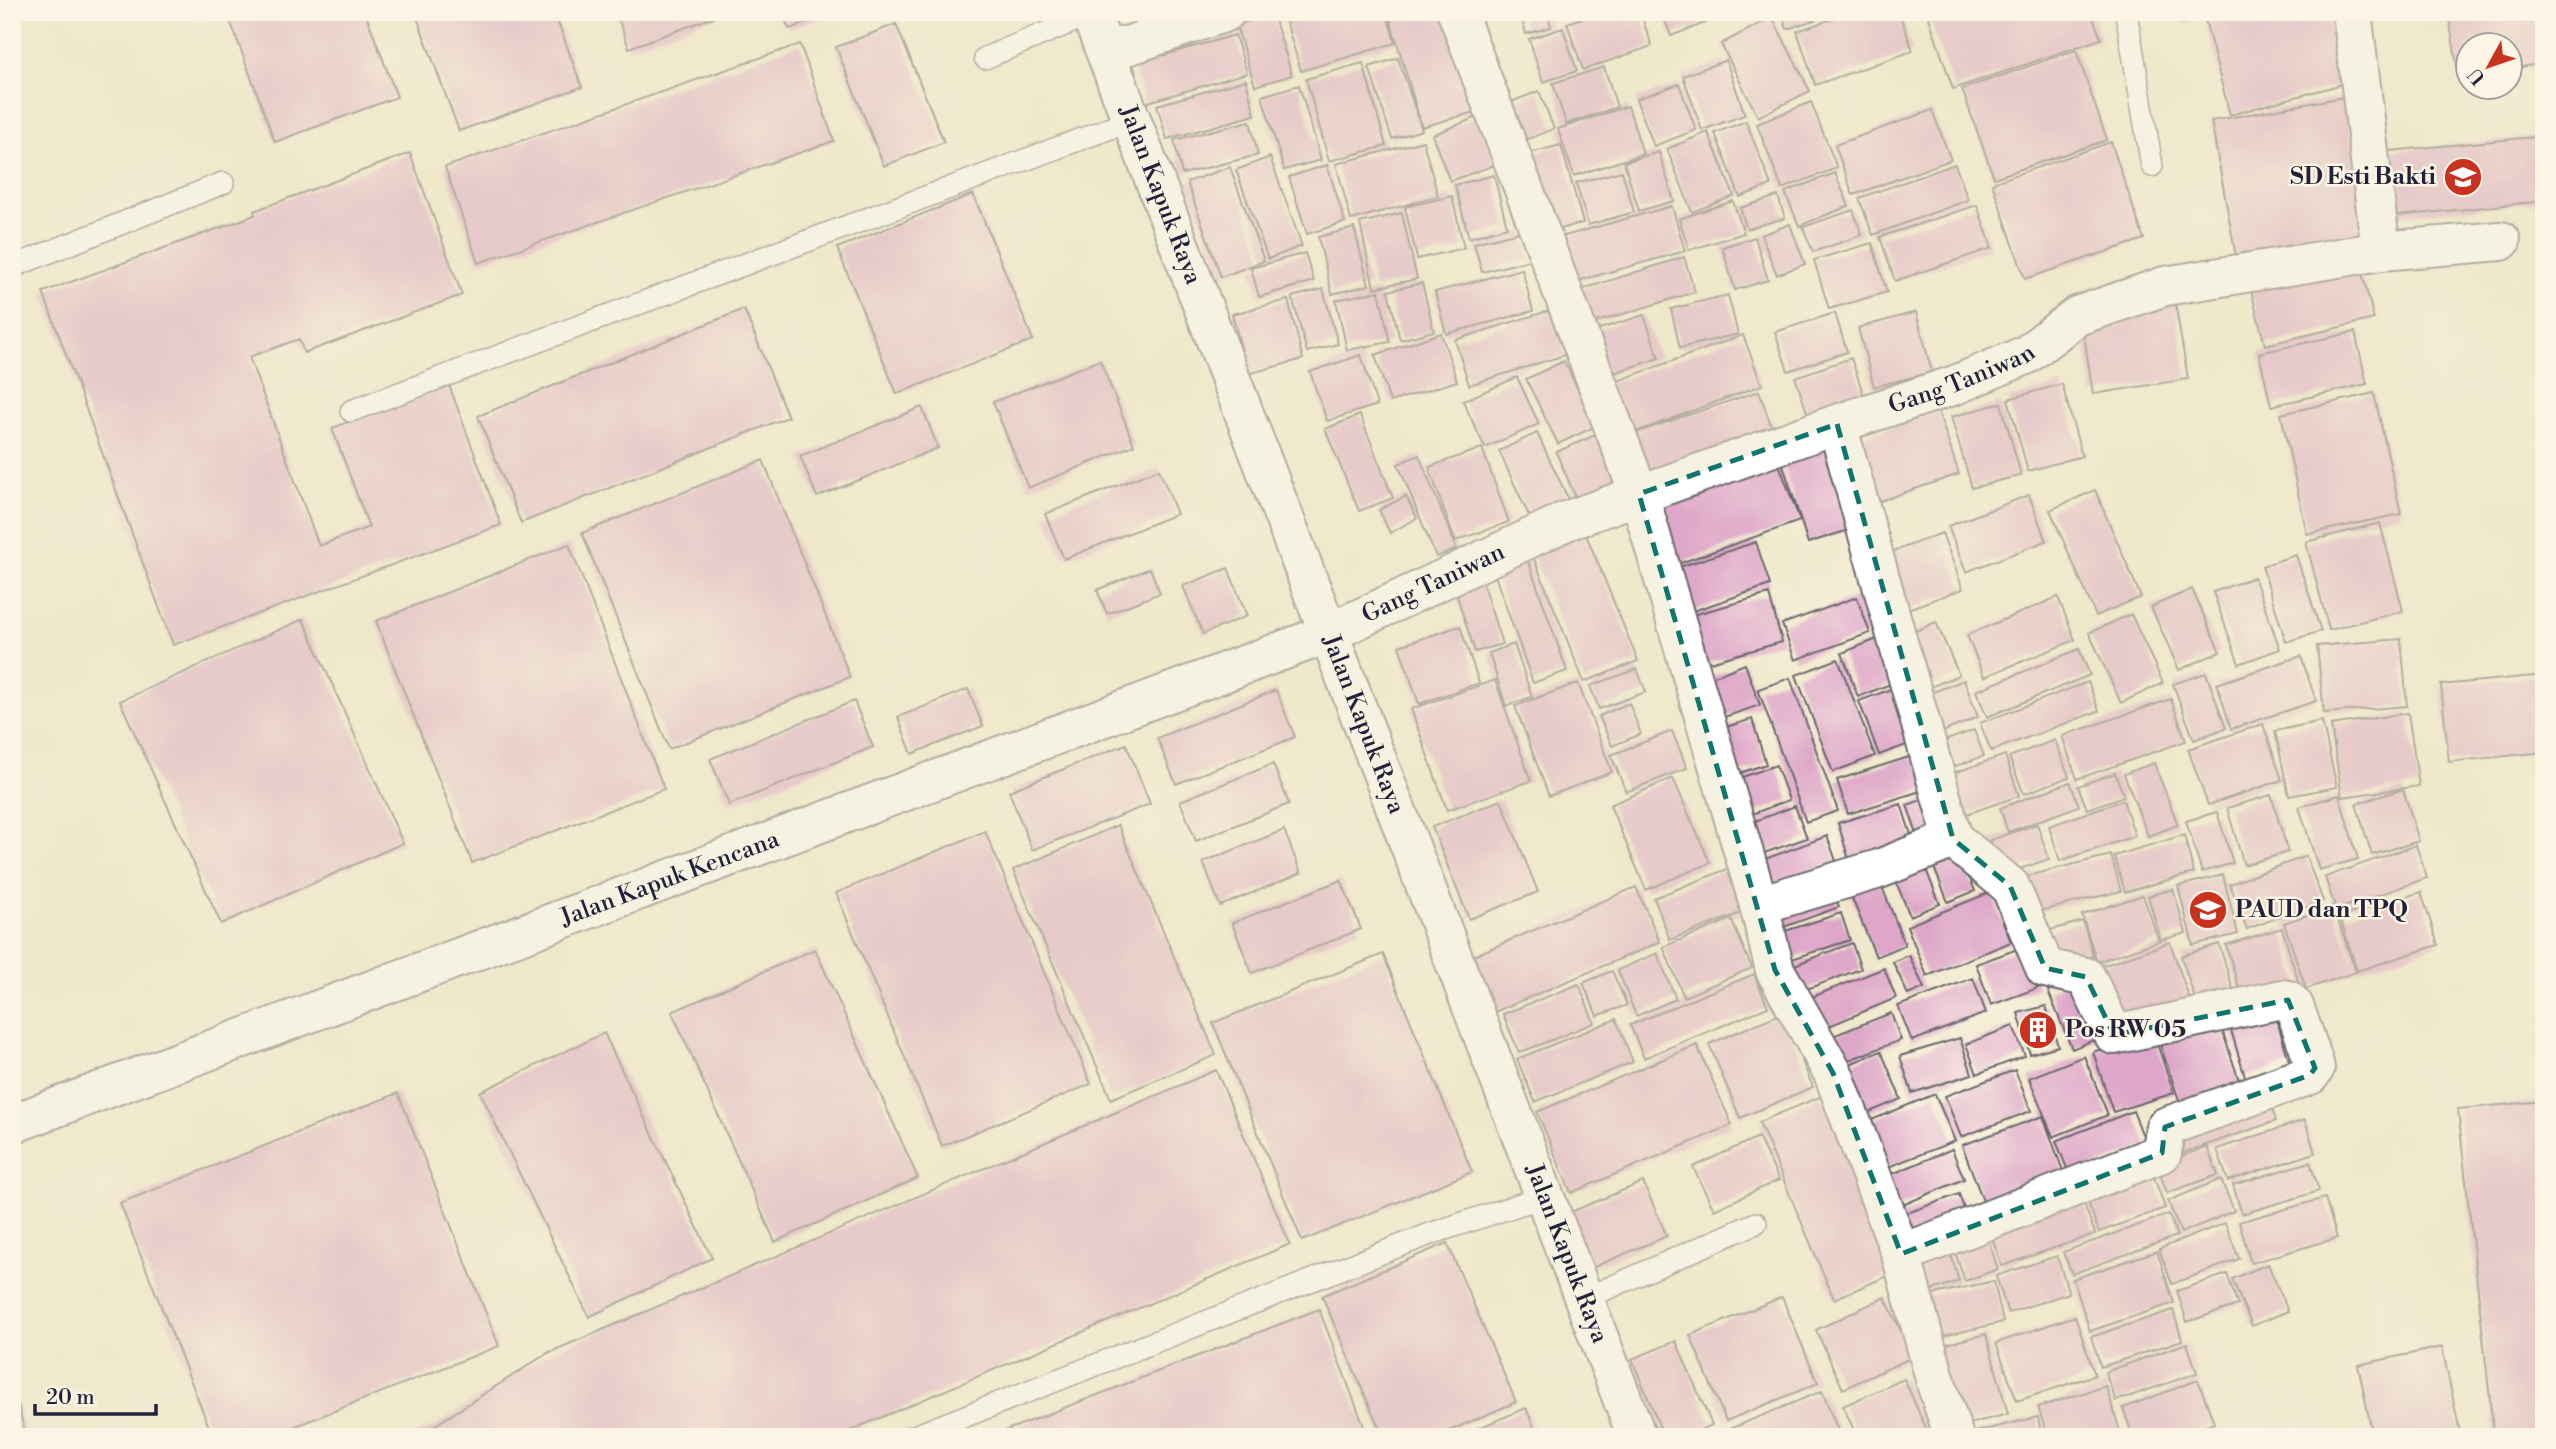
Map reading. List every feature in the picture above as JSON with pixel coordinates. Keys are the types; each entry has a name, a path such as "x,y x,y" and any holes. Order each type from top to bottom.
{"street":[{"path":"1105,49 1129,45 1226,12"},
{"path":"1457,12 1639,494 1759,905 1775,970 1833,1073 1901,1254 1937,1386 1954,1437"},
{"path":"2351,12 2381,251"},
{"name":"Jalan Kapuk Raya","path":"1091,13 1637,1437"},
{"name":"Gang Taniwan","path":"1327,634 1566,521 1837,424 1955,385 2026,355 2077,316 2165,286 2381,251 2501,241"},
{"path":"1837,424 1953,839 2010,886 2045,968 2086,977 2114,1035 2282,999 2288,1000 2294,1006 2315,1068 2310,1075 2165,1127 2162,1153 1901,1254"},
{"name":"Jalan Kapuk Kencana","path":"12,1124 1327,634"},
{"path":"1759,905 1879,869 1953,839"}],"lane":[{"path":"2126,12 2152,166"},
{"path":"985,58 1091,13"},
{"path":"351,411 1132,120"},
{"path":"12,267 223,183"},
{"path":"912,1437 1430,1234 1545,1196"},
{"path":"1584,1299 1756,1223"}],"highlighted area":[{"path":"1837,424 1953,839 2010,886 2045,968 2086,977 2114,1035 2288,1000 2315,1068 2310,1075 2165,1127 2162,1153 1901,1254 1833,1073 1775,970 1639,494"}],"building":[{"path":"227,12 365,12 397,97 275,142"},
{"path":"415,12 554,12 582,87 459,131"},
{"path":"616,12 725,12 725,13 629,48"},
{"path":"782,12 834,12 834,13 789,29"},
{"path":"1283,12 1386,12 1395,43 1301,71"},
{"path":"1388,12 1450,12 1478,111 1422,127"},
{"path":"1520,12 1547,12 1551,27 1526,34"},
{"path":"1599,12 1640,12 1652,46 1583,70 1567,23"},
{"path":"1662,12 1719,12 1721,17 1671,36"},
{"path":"1781,12 1835,12 1835,13 1787,29"},
{"path":"1852,12 1899,12 1913,51 1815,85 1797,31"},
{"path":"1927,12 2091,12 2101,39 1953,89"},
{"path":"2181,12 2223,12 2223,13 2183,23"},
{"path":"2238,12 2338,12 2343,84 2230,115 2205,20"},
{"path":"2448,12 2544,12 2544,63 2524,67 2524,32 2454,32 2454,47"},
{"path":"1273,14 1292,75 1255,86 1236,25"},
{"path":"1772,17 1810,91 1758,117 1721,44"},
{"path":"896,24 944,142 884,166 836,47"},
{"path":"1563,28 1577,71 1543,82 1529,39"},
{"path":"1235,35 1247,73 1145,103 1133,64"},
{"path":"800,44 834,141 478,263 445,167"},
{"path":"2076,50 2107,140 1994,178 1962,89"},
{"path":"1398,58 1422,130 1392,139 1369,67"},
{"path":"1726,60 1745,115 1702,130 1683,76"},
{"path":"1363,63 1386,146 1329,161 1306,79"},
{"path":"1604,67 1617,107 1566,124 1553,83"},
{"path":"1246,80 1255,115 1167,139 1157,105"},
{"path":"1679,84 1696,130 1654,146 1636,99"},
{"path":"1299,85 1321,160 1284,170 1262,96"},
{"path":"1539,91 1554,129 1523,141 1508,103"},
{"path":"2344,97 2370,243 2238,267 2211,121"},
{"path":"1811,102 1837,168 1782,189 1757,124"},
{"path":"1628,106 1643,154 1574,176 1558,129"},
{"path":"1932,110 1951,160 1853,195 1835,145"},
{"path":"1477,117 1495,165 1450,181 1432,135"},
{"path":"1250,121 1258,155 1182,174 1174,140"},
{"path":"1746,121 1771,185 1740,197 1715,133"},
{"path":"1708,132 1734,196 1692,212 1667,149"},
{"name":"SD Esti Bakti","path":"2544,136 2544,201 2387,217 2380,152"},
{"path":"1423,141 1438,196 1351,220 1336,164"},
{"path":"2111,142 2144,239 2025,279 1992,183"},
{"path":"1561,145 1583,223 1540,234 1519,156"},
{"path":"1659,152 1674,201 1639,211 1624,162"},
{"path":"410,153 462,295 304,353 299,339 249,357 319,546 369,527 332,428 449,385 501,525 173,645 43,292 255,215 254,211"},
{"path":"1270,157 1302,246 1268,259 1236,170"},
{"path":"1955,164 1968,200 1873,235 1859,198"},
{"path":"1327,165 1345,222 1307,234 1289,177"},
{"path":"1230,167 1264,261 1221,277 1187,182"},
{"path":"1622,171 1634,212 1588,225 1576,183"},
{"path":"1835,173 1849,206 1799,226 1785,192"},
{"path":"1494,175 1507,227 1469,238 1455,185"},
{"path":"973,194 1033,340 897,394 837,248"},
{"path":"1452,196 1464,248 1417,259 1405,207"},
{"path":"1778,196 1785,218 1747,229 1740,208"},
{"path":"1733,201 1744,233 1689,250 1679,219"},
{"path":"1977,205 1992,248 1895,281 1880,237"},
{"path":"1672,206 1685,251 1563,285 1550,240"},
{"path":"1853,210 1862,235 1813,252 1803,227"},
{"path":"1402,213 1417,279 1374,288 1360,223"},
{"path":"1790,224 1805,264 1777,275 1761,235"},
{"path":"1354,228 1369,285 1332,294 1318,237"},
{"path":"1523,231 1530,260 1482,272 1474,243"},
{"path":"1755,237 1768,280 1735,290 1722,247"},
{"path":"1872,243 1887,292 1829,309 1814,260"},
{"path":"1305,253 1314,281 1259,297 1251,268"},
{"path":"1684,257 1695,292 1590,324 1580,290"},
{"path":"2360,265 2374,319 2265,345 2251,291"},
{"path":"1522,269 1533,311 1446,334 1435,292"},
{"path":"1422,283 1434,331 1400,340 1388,291"},
{"path":"1323,289 1338,344 1307,352 1292,297"},
{"path":"1379,291 1390,342 1347,350 1336,300"},
{"path":"1728,295 1738,334 1680,348 1671,309"},
{"path":"1288,300 1303,359 1248,374 1232,314"},
{"path":"2175,302 2188,379 2093,394 2081,316"},
{"path":"744,309 788,417 521,523 478,416"},
{"path":"1551,310 1565,355 1469,385 1455,340"},
{"path":"1916,312 1932,372 1874,387 1858,328"},
{"path":"1835,313 1847,352 1788,371 1775,332"},
{"path":"1644,315 1659,358 1605,376 1590,332"},
{"path":"2355,332 2367,384 2271,406 2259,353"},
{"path":"1441,333 1457,381 1390,402 1375,355"},
{"path":"1743,335 1762,385 1628,435 1609,384"},
{"path":"1361,355 1377,405 1327,421 1310,372"},
{"path":"1851,358 1864,396 1808,415 1795,377"},
{"path":"1100,360 1134,445 1028,488 993,402"},
{"path":"1564,361 1596,426 1558,444 1526,379"},
{"path":"1517,377 1539,424 1485,448 1463,401"},
{"path":"2062,384 2082,456 2028,471 2008,399"},
{"path":"1759,391 1777,442 1648,484 1629,435"},
{"path":"2374,393 2401,514 2307,534 2281,414"},
{"path":"2001,403 2021,475 1972,488 1951,417"},
{"path":"922,407 938,448 817,497 800,456"},
{"path":"1938,411 1959,474 1874,503 1852,440"},
{"path":"1360,415 1393,498 1359,511 1325,429"},
{"path":"1537,433 1576,515 1537,533 1499,451"},
{"path":"1600,433 1626,491 1581,510 1556,452"},
{"path":"1836,441 1864,525 1808,543 1781,459"},
{"path":"1482,448 1509,522 1455,541 1429,467"},
{"path":"1419,455 1457,549 1436,557 1398,464"},
{"path":"1776,456 1800,521 1669,567 1646,502"},
{"path":"763,460 850,677 669,749 582,533"},
{"path":"1159,469 1177,514 1064,559 1045,514"},
{"path":"2095,490 2141,597 2096,616 2050,510"},
{"path":"2029,495 2046,541 1966,572 1948,526"},
{"path":"1406,496 1417,518 1390,533 1379,510"},
{"path":"2380,523 2403,611 2329,630 2306,542"},
{"path":"1583,527 1638,661 1584,682 1530,549"},
{"path":"1942,533 1963,589 1905,610 1884,555"},
{"path":"1756,542 1770,585 1690,612 1676,568"},
{"path":"569,544 664,789 472,863 376,621"},
{"path":"1525,552 1567,671 1533,683 1491,564"},
{"path":"2296,555 2321,631 2286,642 2262,566"},
{"path":"1150,568 1160,593 1107,614 1097,590"},
{"path":"1228,568 1247,616 1203,634 1183,586"},
{"path":"1478,569 1502,644 1475,652 1451,578"},
{"path":"2254,577 2280,649 2239,664 2213,592"},
{"path":"2192,589 2220,652 2179,670 2151,607"},
{"path":"1769,594 1782,642 1699,665 1685,617"},
{"path":"1857,597 1870,633 1795,660 1782,624"},
{"path":"2058,597 2075,640 1984,677 1967,635"},
{"path":"2131,614 2163,683 2121,703 2089,633"},
{"path":"303,619 403,843 221,924 120,701"},
{"path":"1936,622 1959,675 1923,690 1900,638"},
{"path":"1460,626 1479,683 1419,704 1399,646"},
{"path":"1877,639 1893,683 1858,697 1842,653"},
{"path":"2401,639 2407,706 2324,713 2317,646"},
{"path":"1514,644 1532,697 1506,706 1489,653"},
{"path":"2079,649 2090,675 1987,717 1976,691"},
{"path":"2301,656 2316,701 2231,729 2217,684"},
{"path":"1838,659 1875,756 1833,772 1796,675"},
{"path":"1745,664 1760,705 1710,722 1699,682"},
{"path":"1637,669 1646,692 1599,709 1590,686"},
{"path":"2206,673 2226,728 2194,740 2173,684"},
{"path":"2544,675 2544,752 2449,762 2441,685"},
{"path":"1790,678 1838,811 1806,822 1758,689"},
{"path":"1495,680 1531,781 1447,810 1411,709"},
{"path":"1964,680 1978,717 1931,737 1915,699"},
{"path":"2088,682 2099,711 1991,751 1980,723"},
{"path":"1578,683 1612,772 1549,796 1515,706"},
{"path":"1894,688 1915,742 1879,755 1859,701"},
{"path":"968,689 983,726 912,754 898,717"},
{"path":"1276,690 1295,737 1176,784 1157,738"},
{"path":"2171,699 2186,741 2077,779 2062,736"},
{"path":"854,701 873,747 729,805 710,759"},
{"path":"1629,703 1641,734 1612,746 1599,716"},
{"path":"2408,713 2419,786 2342,797 2331,725"},
{"path":"1752,719 1766,764 1725,778 1710,732"},
{"path":"2322,721 2337,787 2289,796 2275,731"},
{"path":"2263,724 2282,780 2208,805 2188,749"},
{"path":"1974,730 1984,756 1942,771 1933,745"},
{"path":"1672,731 1687,768 1626,792 1611,755"},
{"path":"2055,740 2069,777 2024,794 2009,757"},
{"path":"1126,744 1150,804 1032,850 1009,791"},
{"path":"1915,755 1927,789 1848,814 1837,780"},
{"path":"2005,755 2019,796 1958,817 1945,776"},
{"path":"2154,763 2178,825 2148,836 2124,774"},
{"path":"1273,764 1289,804 1196,841 1180,801"},
{"path":"1776,765 1789,800 1739,819 1726,783"},
{"path":"2115,773 2124,796 2087,809 2078,786"},
{"path":"1673,778 1710,863 1646,890 1610,805"},
{"path":"2070,782 2079,806 2008,832 2000,808"},
{"path":"2403,789 2419,841 2372,855 2356,804"},
{"path":"2271,795 2288,852 2244,865 2227,808"},
{"path":"2339,795 2358,859 2319,870 2299,807"},
{"path":"1933,796 1947,833 1920,843 1907,805"},
{"path":"1501,800 1538,892 1469,919 1432,827"},
{"path":"2123,800 2135,836 2060,861 2049,826"},
{"path":"1901,804 1914,844 1850,863 1838,823"},
{"path":"1795,806 1807,838 1750,858 1739,827"},
{"path":"2217,812 2233,863 2202,872 2186,821"},
{"path":"2037,824 2049,859 2002,875 1990,840"},
{"path":"1118,825 1216,1055 1111,1099 1013,870"},
{"path":"1284,830 1301,873 1220,906 1203,862"},
{"path":"985,831 1091,1084 942,1146 836,893"},
{"path":"2184,835 2194,873 2125,892 2114,856"},
{"path":"1827,836 1836,861 1759,889 1749,865"},
{"path":"1955,842 1975,891 1948,902 1928,853"},
{"path":"2416,845 2427,878 2336,910 2325,877"},
{"path":"1920,855 1940,904 1910,916 1890,867"},
{"path":"2111,855 2121,891 2024,915 2015,879"},
{"path":"2306,856 2323,901 2247,929 2230,884"},
{"path":"1730,868 1746,911 1670,940 1654,898"},
{"path":"1877,874 1905,945 1876,957 1847,886"},
{"name":"PAUD dan TPQ","path":"2223,875 2238,934 2193,945 2178,886"},
{"path":"1341,880 1361,929 1252,973 1232,923"},
{"path":"1831,885 1839,907 1773,931 1765,910"},
{"path":"1636,887 1660,942 1485,1016 1461,961"},
{"path":"2173,889 2186,933 2161,940 2148,896"},
{"path":"1991,892 2011,942 1927,976 1907,926"},
{"path":"2421,892 2438,945 2357,971 2340,917"},
{"path":"2143,895 2159,941 2097,962 2082,915"},
{"path":"2333,906 2356,972 2306,989 2284,923"},
{"path":"1841,913 1850,940 1783,962 1773,935"},
{"path":"1731,919 1752,968 1684,997 1663,947"},
{"path":"2083,921 2093,956 2057,966 2047,931"},
{"path":"2282,928 2299,984 2243,1001 2226,945"},
{"path":"2170,942 2191,1004 2115,1030 2094,969"},
{"path":"1852,943 1861,969 1791,995 1781,970"},
{"path":"2219,944 2236,999 2199,1011 2181,956"},
{"path":"2023,947 2038,988 1991,1005 1976,964"},
{"path":"815,949 918,1178 775,1242 672,1012"},
{"path":"1657,953 1676,999 1636,1016 1618,970"},
{"path":"1383,954 1472,1172 1302,1241 1213,1023"},
{"path":"1909,955 1924,988 1908,995 1893,962"},
{"path":"1884,968 1896,998 1815,1032 1802,1001"},
{"path":"1612,971 1627,1005 1597,1016 1583,983"},
{"path":"1754,974 1768,1007 1644,1058 1630,1025"},
{"path":"2082,977 2106,1035 2072,1049 2048,991"},
{"path":"1973,978 1986,1013 1912,1041 1898,1006"},
{"path":"1579,984 1594,1023 1519,1053 1503,1014"},
{"name":"Pos RW 05","path":"2046,1006 2058,1046 2030,1054 2018,1013"},
{"path":"2273,1007 2290,1064 2245,1077 2228,1020"},
{"path":"1782,1013 1813,1087 1740,1118 1709,1044"},
{"path":"1891,1013 1901,1040 1836,1065 1825,1039"},
{"path":"1616,1019 1633,1062 1535,1102 1517,1059"},
{"path":"2219,1021 2241,1086 2181,1106 2159,1041"},
{"path":"2013,1026 2025,1056 1977,1074 1966,1044"},
{"path":"2153,1032 2174,1093 2113,1112 2093,1052"},
{"path":"604,1033 712,1258 589,1317 480,1092"},
{"path":"1960,1038 1972,1074 1912,1093 1900,1056"},
{"path":"1697,1045 1732,1125 1571,1193 1537,1112"},
{"path":"1881,1051 1901,1099 1860,1116 1840,1068"},
{"path":"2084,1056 2108,1115 2053,1137 2029,1078"},
{"path":"1216,1070 1290,1244 835,1437 411,1437 432,1427 548,1353"},
{"path":"2015,1070 2031,1111 1961,1137 1945,1096"},
{"path":"398,1093 499,1346 268,1437 213,1437 120,1203"},
{"path":"1935,1094 1955,1141 1883,1169 1864,1123"},
{"path":"1822,1096 1897,1272 1834,1299 1759,1122"},
{"path":"2269,1099 2276,1121 2177,1155 2170,1134"},
{"path":"2544,1101 2544,1437 2494,1437 2458,1109"},
{"path":"2133,1111 2147,1146 2070,1176 2056,1141"},
{"path":"2043,1116 2068,1185 1988,1214 1962,1145"},
{"path":"2305,1120 2315,1153 2228,1181 2217,1149"},
{"path":"1758,1137 1779,1180 1714,1210 1693,1167"},
{"path":"2207,1147 2218,1175 2167,1193 2157,1165"},
{"path":"1952,1149 1964,1179 1898,1207 1885,1177"},
{"path":"2310,1162 2319,1191 2242,1214 2233,1185"},
{"path":"2150,1166 2165,1208 2099,1232 2084,1191"},
{"path":"2221,1179 2234,1211 2181,1233 2168,1201"},
{"path":"1643,1182 1667,1236 1589,1269 1566,1214"},
{"path":"1959,1194 1968,1221 1909,1242 1899,1216"},
{"path":"2081,1195 2095,1234 2002,1266 1988,1227"},
{"path":"2325,1198 2337,1238 2251,1263 2239,1222"},
{"path":"2169,1214 2177,1236 2072,1274 2063,1252"},
{"path":"2225,1223 2239,1259 2172,1284 2159,1249"},
{"path":"1986,1232 1998,1269 1965,1281 1952,1243"},
{"path":"1447,1243 1516,1402 1435,1437 1383,1437 1322,1296"},
{"path":"1948,1245 1959,1281 1921,1294 1909,1257"},
{"path":"2157,1251 2174,1303 2090,1331 2073,1279"},
{"path":"2057,1256 2069,1293 2008,1313 1996,1276"},
{"path":"2268,1264 2288,1311 2252,1326 2232,1279"},
{"path":"2227,1274 2238,1305 2187,1322 2177,1291"},
{"path":"1994,1281 2003,1322 1935,1338 1925,1296"},
{"path":"1782,1297 1818,1383 1726,1421 1690,1335"},
{"path":"1885,1297 1913,1357 1843,1389 1816,1330"},
{"path":"1319,1309 1368,1437 989,1437 1136,1380"},
{"path":"2173,1310 2182,1340 2101,1367 2091,1337"},
{"path":"2075,1316 2095,1375 2017,1401 1996,1343"},
{"path":"1986,1334 2008,1414 1957,1427 1935,1347"},
{"path":"1676,1341 1712,1425 1684,1437 1664,1437 1632,1359"},
{"path":"2187,1343 2197,1373 2116,1401 2105,1372"},
{"path":"2442,1347 2461,1437 2373,1437 2358,1365"},
{"path":"1904,1379 1930,1437 1857,1437 1843,1406"},
{"path":"2198,1380 2214,1423 2179,1437 2133,1437 2123,1408"},
{"path":"13,1384 26,1437 12,1437"},
{"path":"2106,1386 2122,1437 2048,1437 2038,1407"},
{"path":"1822,1391 1841,1437 1710,1437"},
{"path":"1526,1408 1538,1437 1457,1437"},
{"path":"2038,1417 2042,1437 1958,1437 1958,1436"}],"place":[{"name":"SD Esti Bakti","path":"2463,177"},
{"name":"PAUD dan TPQ","path":"2208,910"},
{"name":"Pos RW 05","path":"2038,1030"}]}
